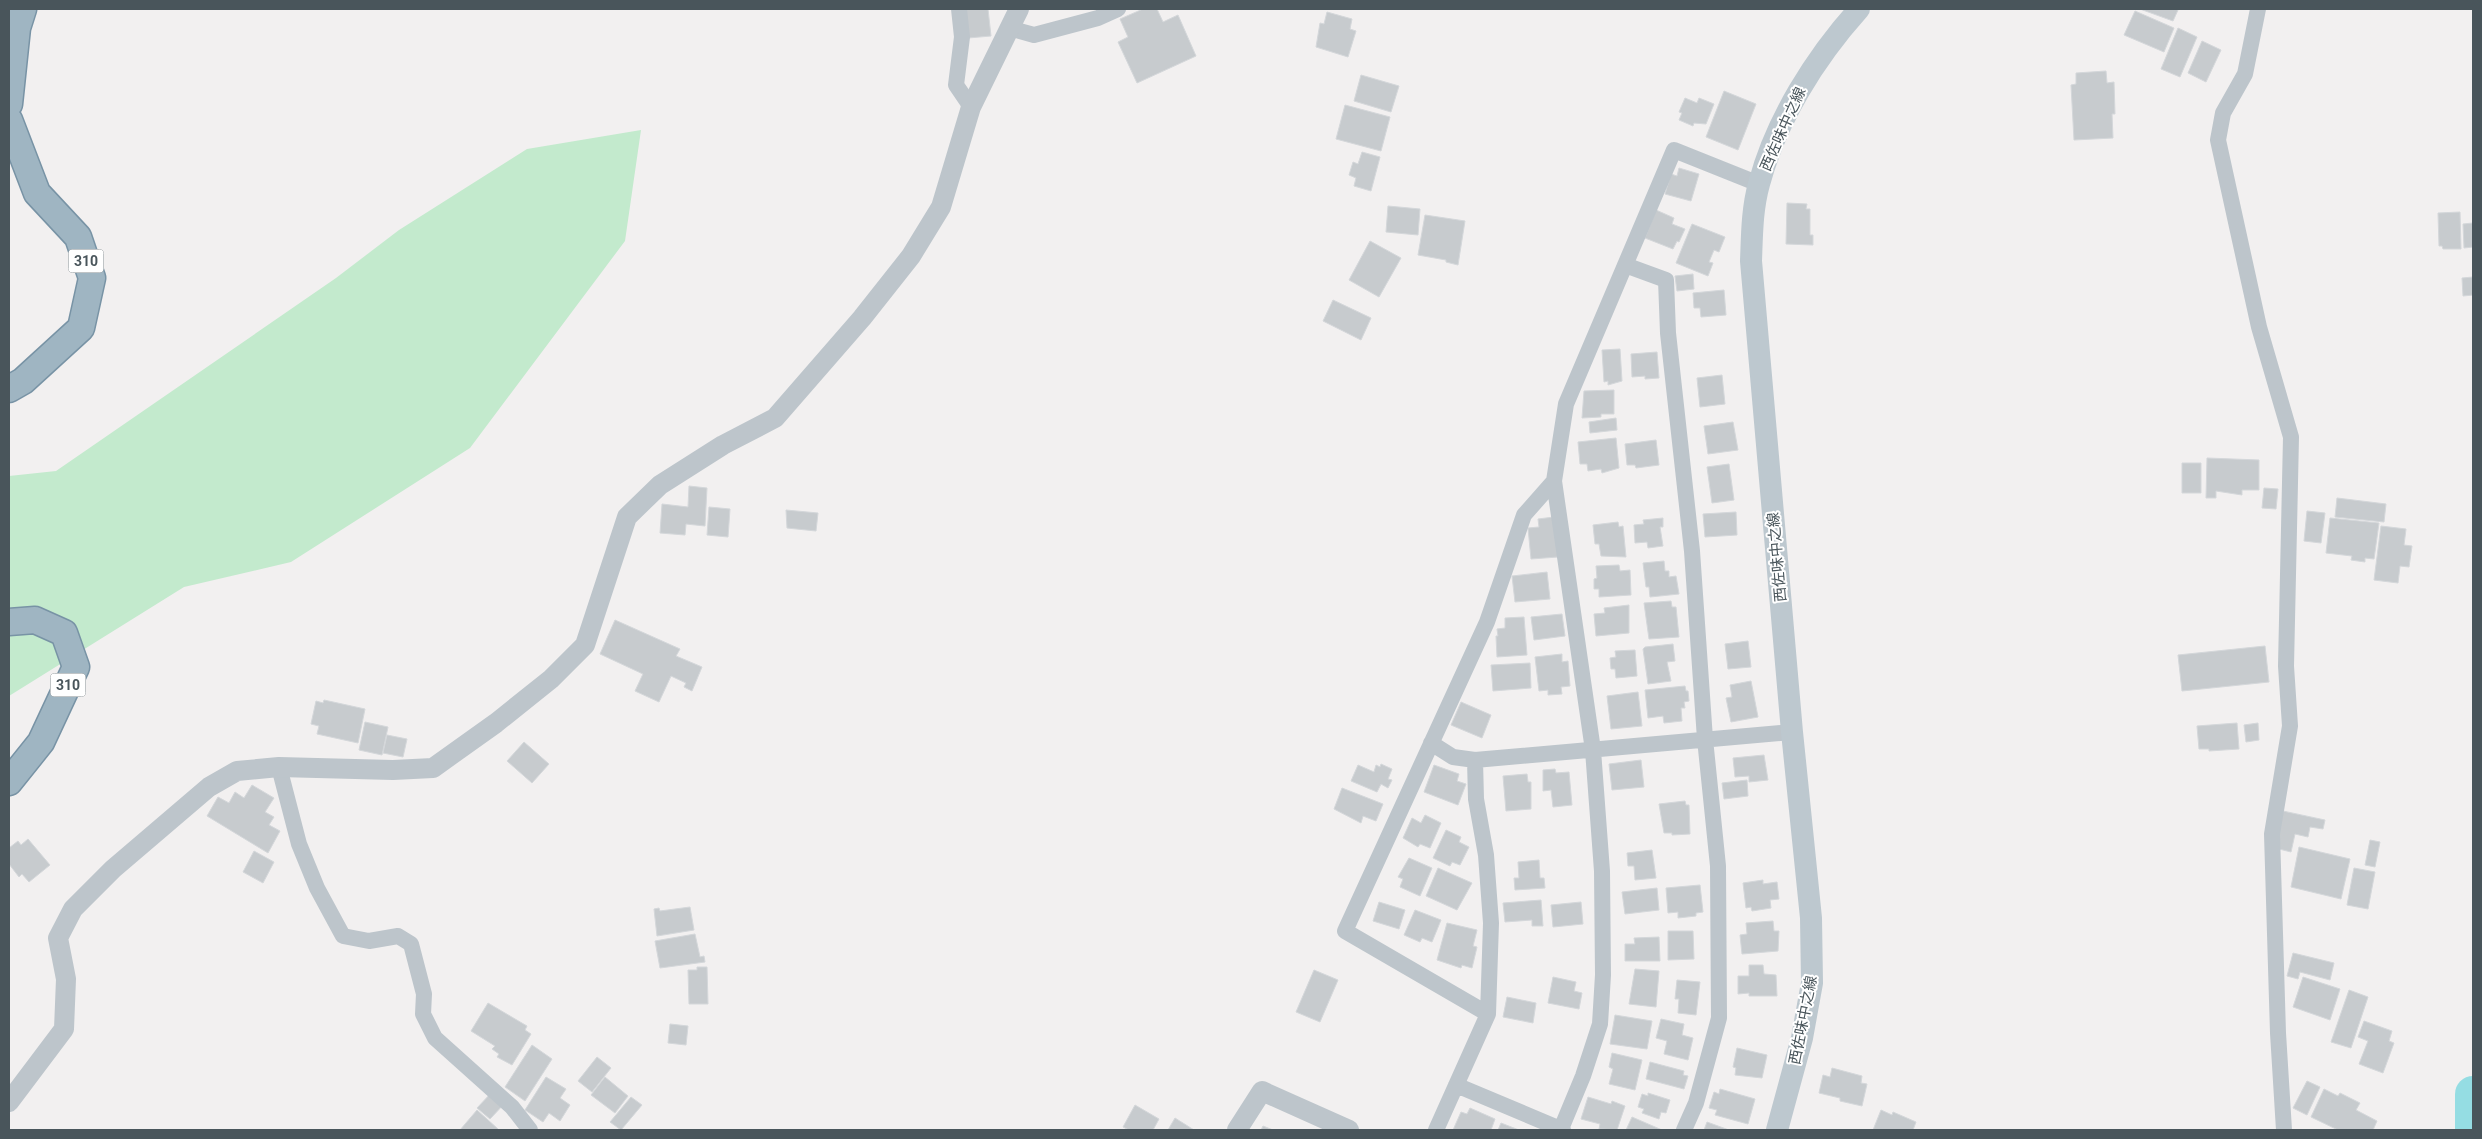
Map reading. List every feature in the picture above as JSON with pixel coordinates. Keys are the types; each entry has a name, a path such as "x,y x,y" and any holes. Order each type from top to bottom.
{"highway":[{"path":"9,104 17,28 23,9"},
{"name":"310","path":"9,120 37,193 78,237 92,278 81,328 23,381 9,389"},
{"name":"310","path":"9,622 35,620 64,633 76,668 41,742 9,782"}],"main road":[{"name":"西佐味中之線","path":"1782,1129 1812,983 1812,918 1792,732 1751,261 1753,219 1759,184 1779,131 1806,78 1843,27 1860,9"}],"street":[{"path":"959,9 962,37 956,85 971,108"},
{"path":"9,1102 64,1029 66,979 58,938 73,909 113,869 210,787 237,771 279,767 393,770 433,768 496,723 551,678 585,645 627,517 660,485 723,445 775,418 862,318 911,256 941,207 971,108 1019,9"},
{"path":"1009,28 1034,35 1098,18 1118,9"},
{"path":"2258,9 2245,74 2223,113 2218,140 2259,327 2290,437 2286,666 2290,726 2272,834 2278,1033 2284,1130"},
{"path":"1456,1085 1562,1130 1584,1076 1600,1024 1604,975 1602,871 1593,750 1554,481 1566,404 1674,150 1759,184"},
{"path":"1624,265 1666,280 1668,333 1692,551 1705,739 1718,866 1719,1018 1696,1103 1684,1130"},
{"path":"1488,1014 1345,931 1487,622 1524,515 1554,481"},
{"path":"1431,743 1453,756 1475,760 1792,732"},
{"path":"1436,1130 1488,1014 1491,923 1486,855 1476,799 1475,760"},
{"path":"279,767 300,844 317,888 343,936 369,941 398,936 411,944 424,994 423,1014 435,1038 512,1107 530,1130"},
{"path":"1237,1130 1262,1091 1349,1130"}],"green space":[{"path":"641,130 625,241 470,448 291,562 184,587 9,696 9,476 56,471 336,278 399,230 527,149"}],"building":[{"path":"965,9 988,9 991,36 968,38"},
{"path":"1143,9 1157,9 1163,22 1178,15 1196,56 1137,83 1118,42 1128,37 1120,19"},
{"path":"2140,9 2175,9 2178,10 2173,21"},
{"path":"2135,11 2174,28 2164,52 2124,35"},
{"path":"1327,12 1352,19 1350,29 1356,31 1348,57 1316,47 1320,23 1324,24"},
{"path":"2178,28 2197,37 2180,77 2161,69"},
{"path":"2202,41 2221,50 2206,82 2188,73"},
{"path":"2106,71 2107,83 2114,82 2115,114 2112,114 2113,138 2074,140 2071,85 2076,84 2076,73"},
{"path":"1361,75 1399,86 1391,112 1354,101"},
{"path":"1724,91 1756,104 1738,150 1706,137"},
{"path":"1685,98 1697,103 1699,98 1714,104 1706,124 1694,123 1693,126 1679,120 1682,113 1679,112"},
{"path":"1345,105 1390,117 1381,151 1336,139"},
{"path":"1362,152 1380,157 1371,191 1354,186 1356,178 1349,175 1353,162 1358,164"},
{"path":"1679,168 1699,174 1691,201 1665,194 1671,174 1677,176"},
{"path":"1787,203 1807,204 1806,209 1810,209 1810,235 1813,235 1813,245 1786,244"},
{"path":"1388,206 1420,209 1418,235 1386,232"},
{"path":"1656,210 1674,218 1672,224 1685,229 1679,242 1677,241 1673,249 1645,238"},
{"path":"2460,212 2461,249 2443,249 2442,246 2439,246 2438,213"},
{"path":"1425,215 1465,221 1458,265 1446,262 1446,260 1418,255"},
{"path":"2473,223 2473,247 2464,248 2463,224"},
{"path":"1692,224 1725,237 1719,252 1714,250 1709,262 1713,263 1708,276 1676,263"},
{"path":"1370,241 1401,258 1379,297 1349,280"},
{"path":"1693,274 1694,289 1677,291 1675,276"},
{"path":"2473,277 2473,295 2463,296 2462,278"},
{"path":"1724,290 1726,315 1701,317 1700,308 1694,308 1693,293"},
{"path":"1333,300 1371,318 1361,340 1323,321"},
{"path":"1620,349 1622,381 1608,385 1608,381 1604,382 1602,350"},
{"path":"1657,352 1659,378 1645,379 1645,376 1632,377 1631,354"},
{"path":"1722,375 1725,404 1700,407 1697,378"},
{"path":"1614,390 1614,414 1601,414 1601,417 1582,418 1584,391"},
{"path":"1616,418 1617,430 1590,433 1589,422"},
{"path":"1733,422 1738,450 1708,454 1704,426"},
{"path":"1616,438 1619,468 1602,473 1601,469 1588,471 1587,464 1580,464 1578,442"},
{"path":"1656,440 1659,465 1636,468 1635,465 1627,465 1625,444"},
{"path":"2207,458 2259,460 2259,490 2242,490 2242,495 2216,491 2216,498 2206,498"},
{"path":"2182,463 2201,463 2201,493 2182,493"},
{"path":"1729,464 1734,500 1712,503 1707,467"},
{"path":"689,486 707,488 705,526 686,524 685,535 660,533 662,504 688,507"},
{"path":"2264,488 2278,489 2276,509 2262,508"},
{"path":"2337,498 2386,504 2384,522 2335,517"},
{"path":"709,507 730,509 728,537 707,535"},
{"path":"786,510 818,513 816,531 787,528"},
{"path":"2307,511 2325,513 2321,543 2304,541"},
{"path":"1736,512 1737,535 1705,537 1703,514"},
{"path":"1554,517 1558,557 1531,559 1528,528 1539,527 1538,519"},
{"path":"1663,518 1663,527 1660,527 1663,546 1648,548 1647,542 1635,543 1634,525 1644,524 1643,520"},
{"path":"2330,518 2379,523 2374,559 2365,558 2365,562 2351,560 2352,556 2326,553"},
{"path":"1618,522 1619,527 1623,526 1626,557 1601,556 1599,544 1595,544 1593,525"},
{"path":"2381,526 2406,529 2404,545 2412,546 2409,567 2400,566 2398,583 2374,580"},
{"path":"1664,561 1665,571 1669,571 1669,577 1676,576 1679,594 1650,597 1649,587 1646,587 1643,563"},
{"path":"1619,565 1620,571 1630,570 1631,595 1599,597 1599,589 1594,589 1594,579 1597,578 1596,566"},
{"path":"1547,572 1550,599 1515,602 1512,576"},
{"path":"1671,601 1672,607 1676,607 1679,637 1649,639 1644,603"},
{"path":"1629,605 1629,633 1596,636 1594,614 1605,613 1604,608"},
{"path":"1562,614 1565,636 1534,640 1531,617"},
{"path":"1524,617 1527,655 1497,657 1497,629 1505,628 1505,618"},
{"path":"615,620 680,649 676,656 702,667 692,691 684,687 686,683 671,676 659,702 635,691 643,674 600,654"},
{"path":"1748,641 1751,667 1728,669 1725,644"},
{"path":"1673,644 1675,661 1667,662 1671,681 1648,684 1643,649 1645,647"},
{"path":"2265,646 2269,682 2182,691 2178,655"},
{"path":"1635,650 1637,676 1616,678 1615,669 1611,669 1610,658 1616,657 1615,651"},
{"path":"1562,654 1562,662 1568,661 1570,686 1561,687 1562,694 1548,695 1548,690 1539,691 1535,657"},
{"path":"1530,663 1531,688 1493,691 1491,665"},
{"path":"1751,681 1758,717 1731,722 1726,698 1732,697 1730,685"},
{"path":"1685,686 1686,691 1688,691 1689,701 1684,702 1685,708 1681,708 1682,721 1664,723 1663,716 1648,718 1645,690"},
{"path":"1638,692 1642,726 1611,729 1607,696"},
{"path":"324,700 365,709 358,743 317,734 319,726 311,724 316,701 323,703"},
{"path":"1461,702 1491,715 1482,738 1451,725"},
{"path":"365,722 388,727 382,755 359,750"},
{"path":"2237,723 2239,749 2209,751 2209,749 2199,749 2197,726"},
{"path":"2258,723 2259,740 2246,742 2244,725"},
{"path":"387,735 407,739 403,757 383,753"},
{"path":"524,742 549,764 532,783 507,761"},
{"path":"1764,755 1768,780 1749,782 1749,776 1735,777 1733,758"},
{"path":"1641,760 1644,787 1612,790 1609,764"},
{"path":"1381,764 1392,769 1388,779 1392,780 1388,788 1381,784 1377,792 1351,781 1358,765 1374,772 1376,765 1380,767"},
{"path":"1434,765 1459,774 1457,781 1466,784 1458,805 1424,792"},
{"path":"1555,769 1556,773 1569,772 1572,805 1553,807 1551,790 1543,791 1543,770"},
{"path":"1527,774 1528,782 1531,782 1531,809 1506,811 1503,776"},
{"path":"1747,780 1748,796 1724,799 1722,783"},
{"path":"252,785 274,798 265,812 274,817 269,825 280,831 268,853 207,816 218,797 229,803 235,792 244,798"},
{"path":"1342,788 1383,804 1376,821 1363,816 1361,823 1334,809"},
{"path":"1685,801 1686,805 1689,805 1690,834 1672,835 1672,833 1664,833 1659,804"},
{"path":"2283,811 2325,820 2323,829 2310,827 2308,837 2295,834 2291,852 2275,848"},
{"path":"1425,815 1441,823 1430,848 1420,844 1418,847 1403,838 1412,818 1421,823"},
{"path":"1446,830 1461,837 1459,842 1469,847 1460,865 1452,862 1450,866 1433,858"},
{"path":"28,839 50,865 29,882 22,874 19,877 9,864 9,848 18,841 21,845"},
{"path":"2370,840 2380,842 2375,867 2365,865"},
{"path":"2299,847 2350,859 2341,899 2291,887"},
{"path":"1652,850 1656,878 1635,880 1634,866 1628,866 1627,853"},
{"path":"254,851 274,862 263,883 243,872"},
{"path":"1409,858 1432,868 1420,896 1400,887 1403,879 1398,877"},
{"path":"1539,860 1540,878 1544,878 1545,888 1515,890 1514,878 1519,878 1518,862"},
{"path":"1438,868 1472,883 1457,910 1426,896"},
{"path":"2354,868 2375,872 2368,909 2347,905"},
{"path":"1763,880 1763,884 1777,882 1779,899 1770,900 1771,908 1752,911 1751,907 1746,908 1743,883"},
{"path":"1700,885 1703,912 1696,913 1696,916 1678,918 1678,912 1668,913 1666,888"},
{"path":"1657,888 1659,910 1625,914 1622,892"},
{"path":"1541,900 1543,926 1532,926 1532,920 1505,922 1503,903"},
{"path":"1379,902 1405,910 1399,929 1373,921"},
{"path":"1581,902 1583,924 1553,927 1551,905"},
{"path":"690,907 694,930 657,936 654,909 659,908 660,911"},
{"path":"1415,910 1441,920 1432,942 1422,938 1420,942 1404,935"},
{"path":"1773,921 1774,931 1779,931 1778,951 1742,954 1740,935 1747,934 1746,923"},
{"path":"1447,923 1477,930 1473,946 1477,947 1472,968 1462,965 1461,968 1437,960"},
{"path":"1668,931 1693,931 1694,959 1668,960"},
{"path":"695,934 700,957 704,956 705,962 660,968 655,941"},
{"path":"1659,937 1660,961 1625,961 1625,944 1635,944 1634,938"},
{"path":"2293,953 2334,963 2330,980 2300,972 2298,979 2287,976"},
{"path":"1749,965 1763,965 1764,974 1776,975 1777,996 1749,996 1749,993 1738,994 1738,976 1749,976"},
{"path":"697,967 707,967 708,1004 689,1004 688,970 697,970"},
{"path":"1635,969 1659,971 1656,1007 1629,1004"},
{"path":"1314,970 1338,980 1320,1022 1296,1012"},
{"path":"1553,977 1576,982 1574,991 1582,993 1579,1009 1548,1003"},
{"path":"2303,977 2340,989 2330,1020 2293,1007"},
{"path":"1677,980 1700,982 1696,1015 1678,1013 1679,999 1675,999"},
{"path":"2349,990 2368,997 2351,1048 2331,1042"},
{"path":"1507,997 1536,1003 1533,1023 1503,1017"},
{"path":"488,1003 527,1026 525,1030 531,1034 512,1065 497,1057 499,1054 492,1049 495,1046 471,1031"},
{"path":"1615,1015 1652,1021 1647,1049 1610,1044"},
{"path":"1661,1019 1684,1024 1682,1035 1693,1038 1688,1060 1664,1054 1667,1041 1656,1038"},
{"path":"2364,1021 2392,1031 2389,1041 2394,1043 2383,1073 2359,1064 2368,1041 2358,1037"},
{"path":"670,1024 688,1026 686,1045 668,1043"},
{"path":"532,1045 552,1059 525,1101 505,1087"},
{"path":"1737,1048 1767,1055 1762,1078 1735,1075 1736,1068 1733,1067"},
{"path":"1612,1053 1642,1060 1635,1090 1609,1084 1613,1069 1609,1067"},
{"path":"597,1057 611,1068 592,1092 578,1081"},
{"path":"1650,1062 1684,1071 1683,1075 1688,1076 1684,1089 1646,1079"},
{"path":"1832,1068 1862,1076 1861,1083 1867,1084 1862,1106 1840,1101 1840,1098 1819,1093 1823,1075 1830,1077"},
{"path":"546,1077 566,1089 560,1098 570,1105 560,1121 549,1113 543,1122 525,1110"},
{"path":"605,1077 628,1096 615,1113 591,1095"},
{"path":"2307,1081 2320,1087 2307,1115 2293,1108"},
{"path":"1720,1089 1755,1099 1748,1124 1715,1115 1717,1110 1709,1108 1714,1092 1719,1094"},
{"path":"2324,1089 2338,1096 2340,1093 2360,1103 2356,1110 2377,1121 2373,1130 2338,1130 2311,1117"},
{"path":"492,1092 505,1103 490,1119 477,1108"},
{"path":"1648,1093 1670,1100 1666,1113 1661,1112 1659,1119 1642,1113 1644,1109 1638,1107 1642,1094 1648,1096"},
{"path":"631,1097 642,1105 621,1130 610,1122"},
{"path":"1588,1097 1611,1104 1612,1101 1625,1106 1617,1130 1599,1129 1600,1124 1581,1119"},
{"path":"1135,1105 1159,1119 1153,1130 1129,1130 1123,1127"},
{"path":"1470,1108 1495,1119 1491,1130 1453,1130 1461,1112 1467,1114"},
{"path":"477,1110 498,1129 460,1130"},
{"path":"1881,1110 1892,1115 1893,1112 1916,1122 1913,1130 1873,1130"},
{"path":"1632,1117 1662,1130 1626,1130"},
{"path":"1175,1118 1194,1130 1168,1130"},
{"path":"1707,1122 1729,1130 1704,1130"},
{"path":"1501,1123 1519,1130 1498,1130"},
{"path":"1263,1126 1273,1130 1261,1130"}],"waterway":[{"path":"2473,1094 2473,1130"}]}
